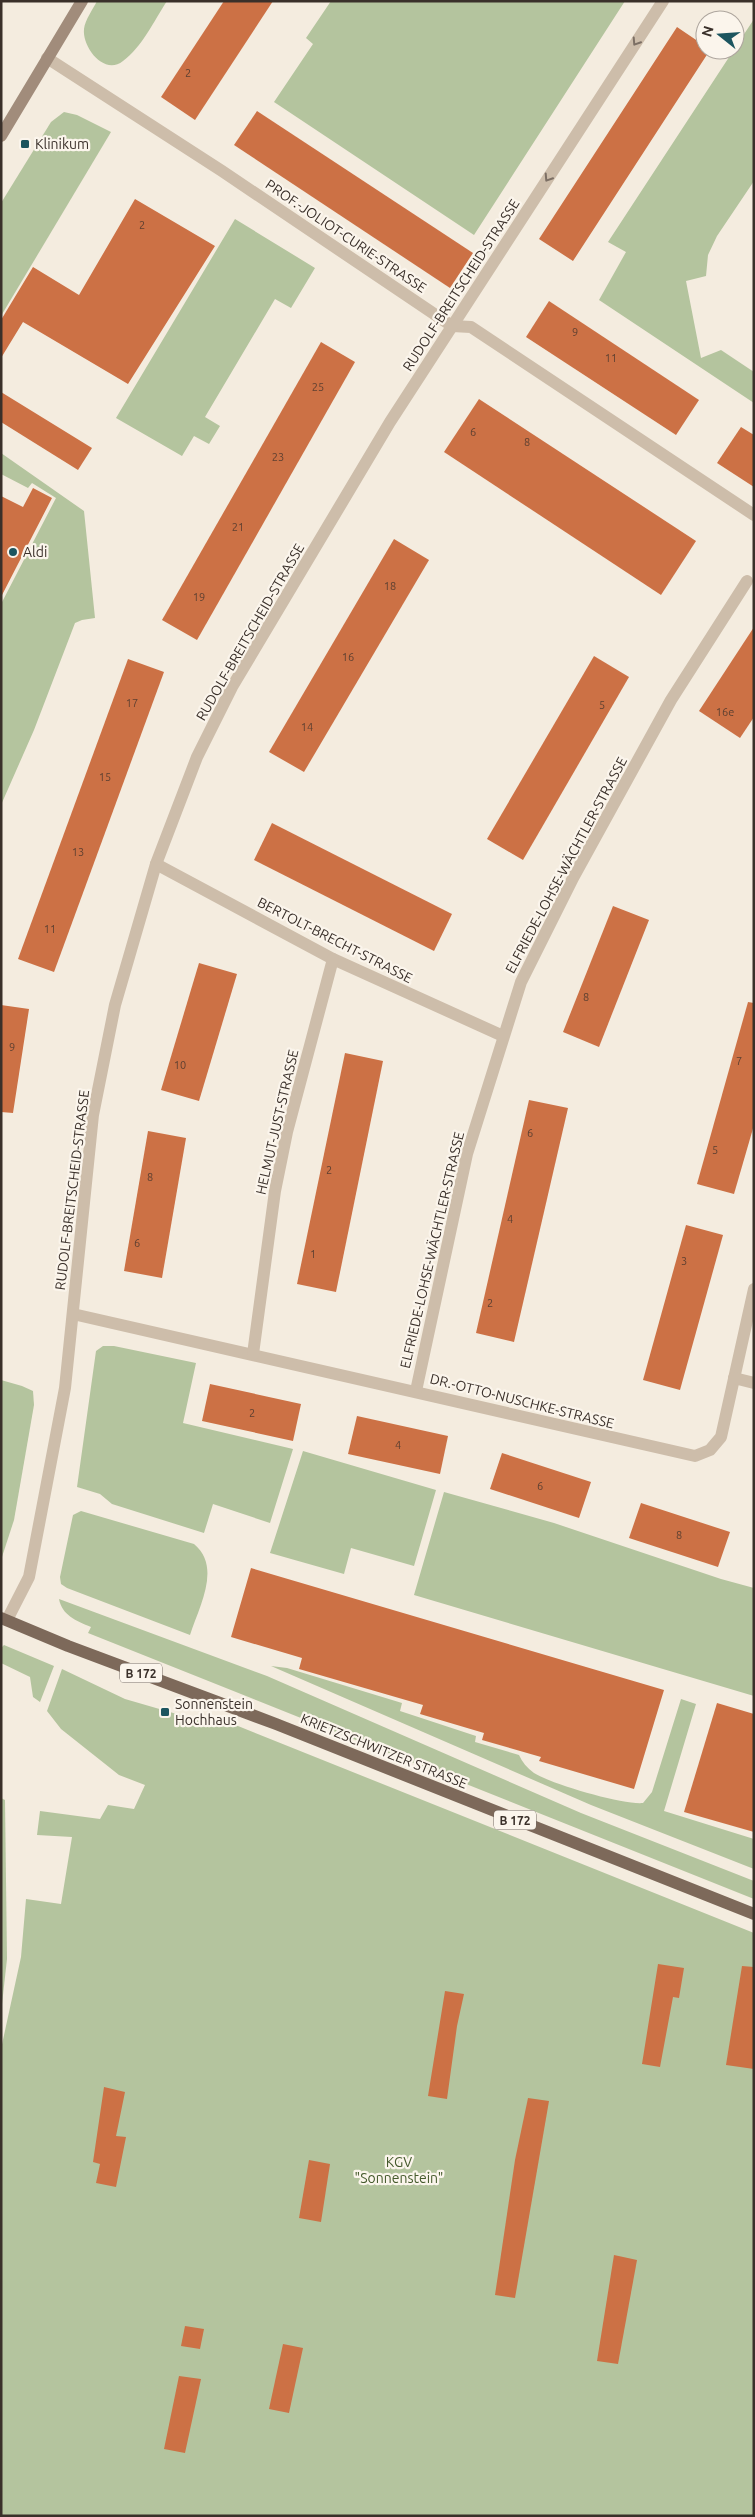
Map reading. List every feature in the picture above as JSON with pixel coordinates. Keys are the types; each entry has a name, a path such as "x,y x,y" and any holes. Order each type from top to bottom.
{"main road":[{"path":"1,136 82,1"},
{"name":"KRIETZSCHWITZER STRASSE","path":"4,1619 68,1646 276,1724 754,1914"}],"street":[{"name":"RUDOLF-BREITSCHEID-STRASSE","path":"4,1619 29,1577 65,1388 93,1115 115,1005 156,864 198,756 232,687 390,422 663,1"},
{"name":"PROF.-JOLIOT-CURIE-STRASSE","path":"47,58 222,171 452,326 471,327 754,515"},
{"name":"ELFRIEDE-LOHSE-WÄCHTLER-STRASSE","path":"416,1391 467,1154 502,1036 521,982 573,878 671,700 747,581"},
{"name":"BERTOLT-BRECHT-STRASSE","path":"156,864 333,958 502,1036"},
{"name":"HELMUT-JUST-STRASSE","path":"253,1354 275,1191 287,1132 333,958"},
{"name":"DR.-OTTO-NUSCHKE-STRASSE","path":"73,1314 695,1456 710,1450 720,1437 754,1288"},
{"path":"734,1378 754,1383"}],"green space":[{"path":"97,1 167,1 136,49 123,61 116,65 109,65 102,62 90,51 84,36 86,22"},
{"path":"331,1 625,1 474,235 274,102 313,44 306,38"},
{"path":"754,19 754,181 717,236 708,255 706,276 686,281 701,358 721,350 754,372 754,403 599,300 626,252 608,242 727,60 745,60 745,33"},
{"path":"64,112 77,115 111,132 1,316 1,203 51,122"},
{"path":"235,219 315,268 291,308 275,299 205,417 220,426 209,444 194,436 182,456 116,418"},
{"path":"1,453 84,511 95,618 75,623 34,730 1,805 1,604 56,498 32,483 28,488 1,474"},
{"path":"103,1346 114,1346 196,1363 183,1423 293,1449 270,1523 213,1504 204,1533 112,1504 100,1494 77,1487 96,1351"},
{"path":"1,1380 33,1391 34,1405 14,1520 1,1560"},
{"path":"303,1451 436,1490 414,1566 351,1548 344,1574 270,1553"},
{"path":"444,1492 554,1523 721,1579 754,1588 754,1696 414,1595"},
{"path":"81,1511 194,1544 202,1553 206,1564 206,1588 190,1635 67,1588 61,1584 60,1577 73,1515"},
{"path":"59,1599 267,1676 581,1813 754,1881 754,1899 88,1633 91,1627 75,1620 66,1613"},
{"path":"4,1645 54,1666 40,1702 33,1697 30,1677 1,1663 1,1648"},
{"path":"271,1666 287,1668 402,1703 400,1711 476,1736 475,1742 519,1755 529,1769 543,1778 587,1793 633,1803 643,1803 652,1792 681,1699 696,1704 664,1811 754,1839 754,1869 591,1805"},
{"name":"KGV \"Sonnenstein\"","path":"62,1669 125,1699 218,1726 233,1724 754,1933 754,2516 1,2516 1,2049 21,1957 26,1899 61,1904 72,1837 37,1835 40,1811 100,1819 108,1805 134,1809 145,1785 119,1775 61,1729 47,1711"},
{"path":"1,1798 5,1800 7,1959 1,2013"}],"building":[{"path":"224,1 273,1 195,120 161,97"},
{"path":"677,27 695,39 695,60 704,60 573,261 539,239"},
{"path":"257,111 473,253 450,288 234,145"},
{"path":"135,199 215,246 128,384 23,322 1,358 1,320 33,267 79,295"},
{"path":"549,301 699,400 676,435 526,337"},
{"path":"321,342 355,362 197,640 162,620"},
{"path":"1,392 92,448 78,470 1,422"},
{"path":"479,399 696,541 661,595 444,452"},
{"path":"741,427 754,435 754,487 717,463"},
{"name":"Aldi","path":"33,488 52,498 1,597 1,496 23,507"},
{"path":"394,539 429,560 304,772 269,752"},
{"path":"754,627 754,717 740,738 699,711"},
{"path":"594,656 629,677 523,860 487,839"},
{"path":"128,659 164,672 54,972 18,959"},
{"path":"272,823 452,914 434,951 254,860"},
{"path":"613,906 649,920 599,1047 563,1032"},
{"path":"199,963 237,974 199,1101 161,1090"},
{"path":"748,1002 754,1003 754,1125 734,1194 697,1184"},
{"path":"1,1005 29,1009 13,1113 1,1112"},
{"path":"345,1053 383,1061 336,1292 297,1284"},
{"path":"529,1100 568,1108 514,1342 476,1333"},
{"path":"148,1131 186,1138 162,1278 124,1271"},
{"path":"686,1225 723,1235 680,1390 643,1380"},
{"path":"210,1384 301,1404 293,1441 202,1421"},
{"path":"357,1416 448,1436 440,1474 348,1454"},
{"path":"502,1453 591,1482 579,1518 490,1489"},
{"path":"641,1503 730,1532 718,1567 629,1538"},
{"path":"251,1568 664,1690 634,1789 539,1761 541,1757 482,1740 484,1733 420,1714 423,1705 299,1669 302,1658 231,1637"},
{"path":"717,1703 754,1714 754,1832 684,1812"},
{"path":"658,1964 684,1968 679,1998 673,1997 660,2067 642,2064"},
{"path":"742,1966 754,1967 754,2069 726,2065"},
{"path":"445,1991 464,1994 457,2026 447,2099 428,2096"},
{"path":"104,2087 125,2092 116,2136 126,2137 116,2187 96,2183 100,2164 93,2162"},
{"path":"528,2098 549,2101 515,2298 495,2295 515,2160"},
{"path":"309,2160 330,2164 321,2222 299,2218"},
{"path":"614,2255 637,2260 618,2364 597,2361"},
{"path":"185,2326 204,2329 200,2349 181,2346"},
{"path":"283,2344 303,2348 289,2413 269,2409"},
{"path":"179,2376 201,2379 185,2453 164,2449"}],"place":[{"name":"Klinikum","path":"25,144"},
{"name":"Aldi","path":"13,552"},
{"name":"Sonnenstein Hochhaus","path":"165,1712"}]}
